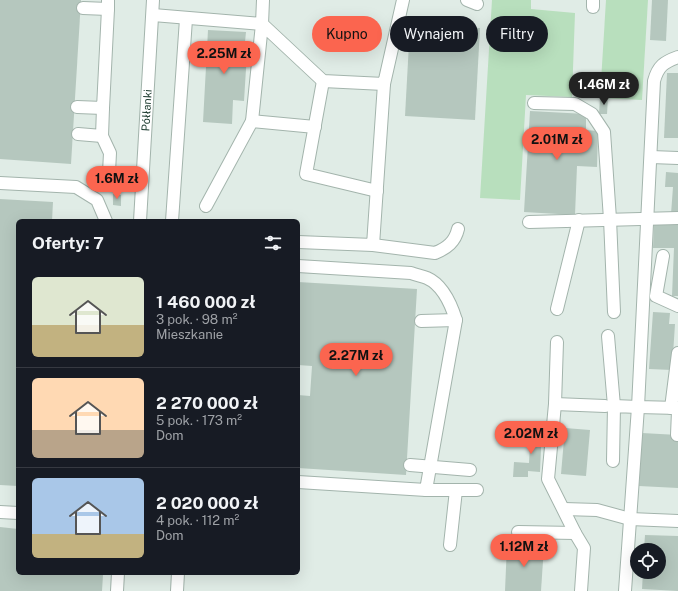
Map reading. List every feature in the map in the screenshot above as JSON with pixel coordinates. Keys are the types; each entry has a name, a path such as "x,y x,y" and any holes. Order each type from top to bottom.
{"street":[{"name":"Półłanki","path":"140,219 153,0"},
{"path":"206,206 252,121 262,24 262,0"},
{"path":"373,245 384,84 403,0"},
{"path":"84,8 108,5 102,136 110,153 109,172"},
{"path":"153,16 262,24 323,81 384,84"},
{"path":"172,219 186,19"},
{"path":"625,591 638,407 654,81 657,70 667,61 678,57"},
{"path":"323,81 306,174 377,191"},
{"path":"534,103 575,104 592,114 604,132 614,312"},
{"path":"77,107 103,108"},
{"path":"252,121 315,127"},
{"path":"78,134 102,136"},
{"path":"650,157 678,158"},
{"path":"0,183 76,187 98,200 105,219"},
{"path":"529,222 678,218"},
{"path":"557,309 579,220"},
{"path":"300,242 373,245 435,253 451,244 456,237 458,229"},
{"path":"663,256 656,296 678,306"},
{"path":"300,266 411,273 428,279 443,291 452,306 456,320 426,490"},
{"path":"421,321 456,320"},
{"path":"608,336 609,406 613,460"},
{"path":"557,342 555,404 548,479 584,548 581,591"},
{"path":"677,435 676,409 678,353"},
{"path":"555,404 676,409"},
{"path":"410,465 470,470"},
{"path":"300,482 426,490 477,490"},
{"path":"450,546 456,490"},
{"path":"564,510 598,510 630,519 678,521"},
{"path":"0,512 16,513"},
{"path":"518,532 575,532"},
{"path":"117,591 118,575"},
{"path":"177,591 178,575"}],"green space":[{"path":"492,0 531,0 531,9 575,13 572,97 526,95 520,200 480,198 489,52 548,52 548,16 491,16"},
{"path":"606,0 648,0 642,100 600,98"}],"building":[{"path":"0,0 81,0 71,164 0,159"},
{"path":"652,0 668,0 666,41 650,40"},
{"path":"478,28 480,28 475,120 405,116 409,52 478,52"},
{"path":"208,30 246,32 244,52 247,53 244,101 233,100 232,124 203,122"},
{"path":"667,73 678,73 678,138 664,138"},
{"path":"600,98 608,98 607,114 599,114"},
{"path":"530,111 586,114 586,130 598,131 597,167 577,166 575,215 524,212"},
{"path":"666,172 678,173 678,214 671,214 673,187 665,187"},
{"path":"113,194 121,195 121,206 113,205"},
{"path":"0,199 53,202 52,219 16,219 16,486 0,485"},
{"path":"654,224 678,224 678,296 672,296 674,248 653,248"},
{"path":"300,282 417,289 406,475 300,468 300,395 310,396 312,366 300,365"},
{"path":"653,312 670,313 669,324 675,324 672,370 649,369"},
{"path":"531,425 542,425 540,472 528,471 528,477 513,477 514,462 529,463"},
{"path":"565,428 590,430 586,476 561,474"},
{"path":"642,433 678,435 678,488 639,486"},
{"path":"0,527 16,529 16,575 103,575 102,591 0,591"},
{"path":"645,535 678,536 678,591 642,589 643,579 666,579 666,543 644,543"},
{"path":"507,544 544,546 541,591 505,591"}]}
